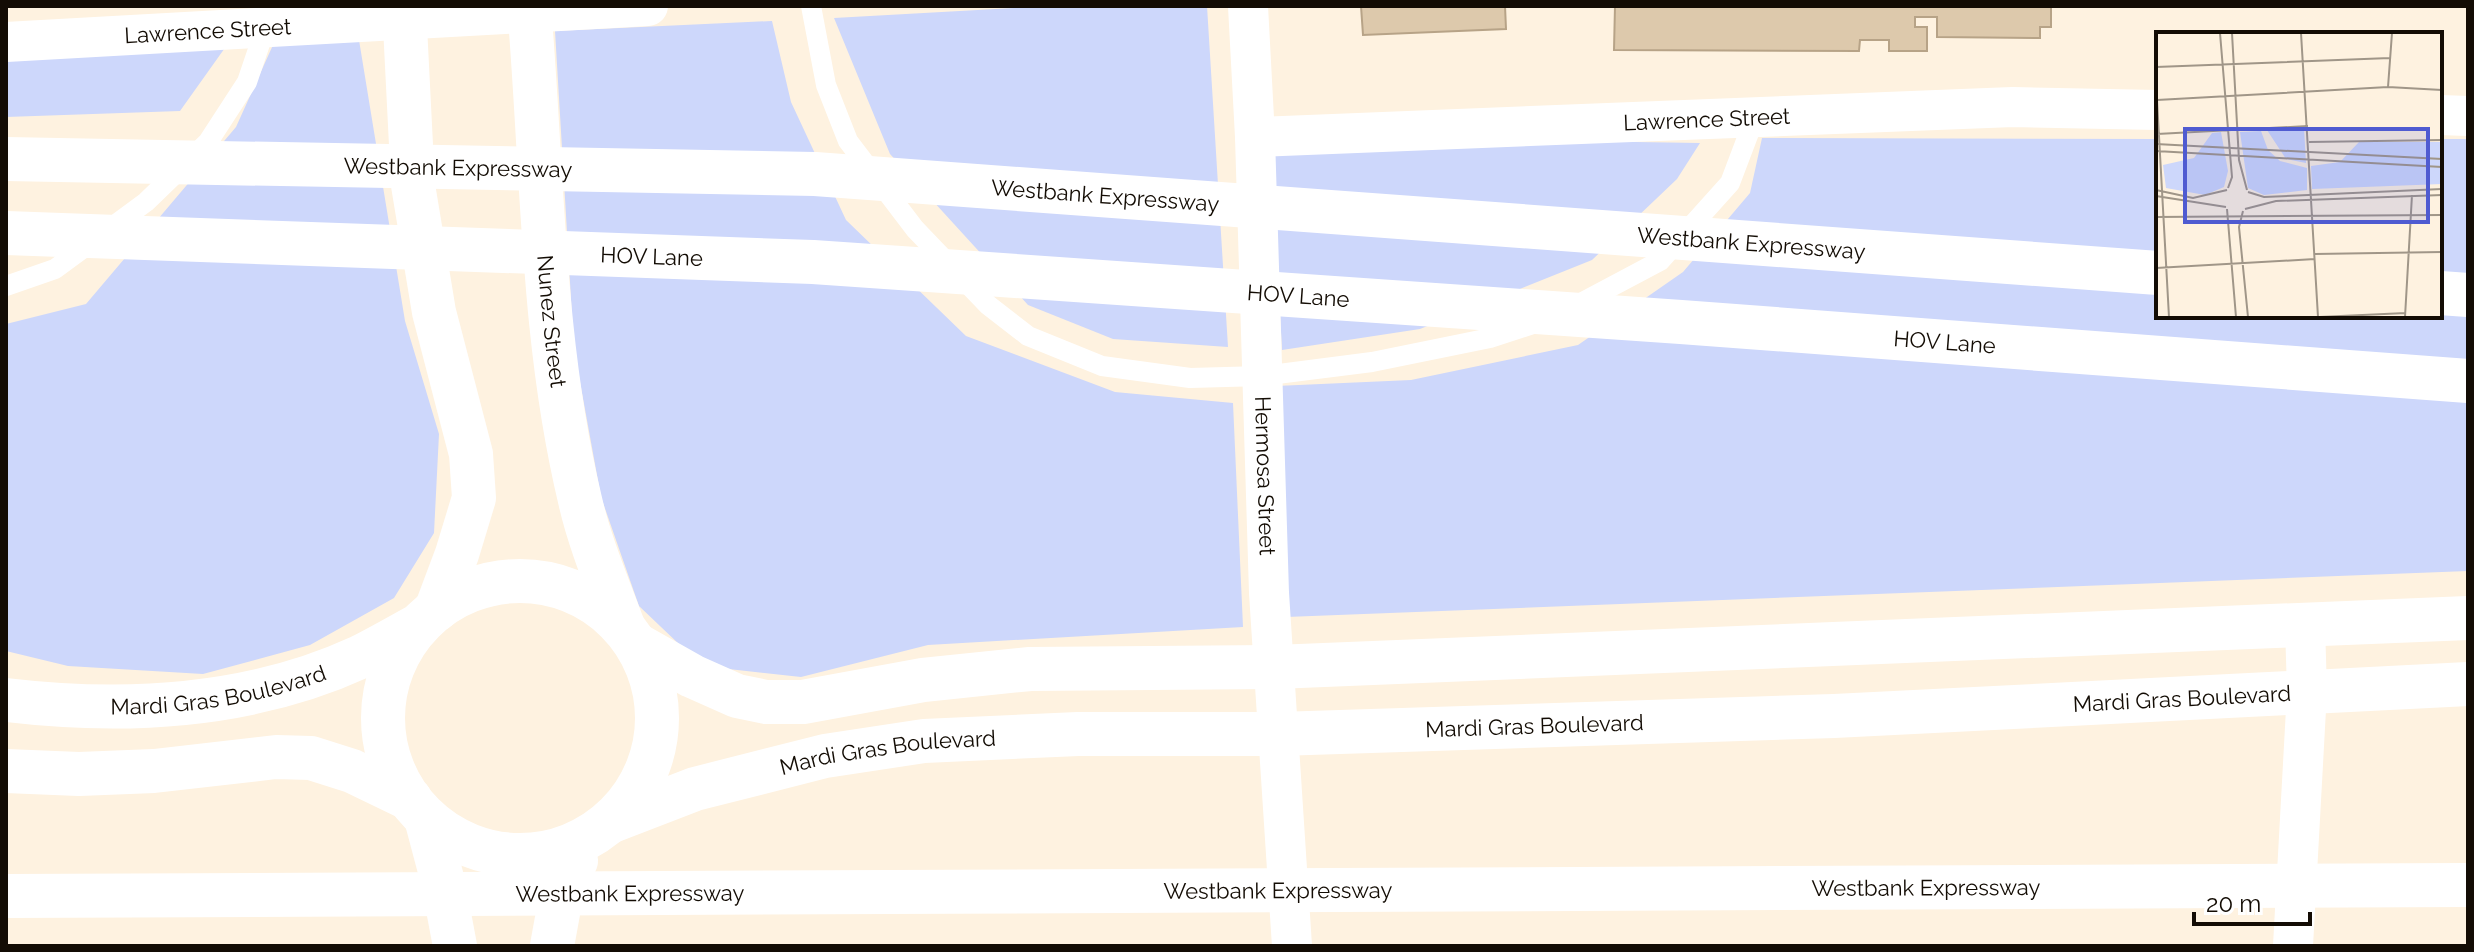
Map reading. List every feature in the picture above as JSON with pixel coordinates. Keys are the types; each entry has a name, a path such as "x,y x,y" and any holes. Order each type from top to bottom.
{"main road":[{"name":"Nunez Street","path":"530,10 557,379 580,502 630,635"},
{"path":"405,13 413,185 434,312 471,454 474,498 457,554 428,618"},
{"name":"Westbank Expressway","path":"6,159 815,174 2156,273"},
{"name":"HOV Lane","path":"6,233 813,262 2468,381"},
{"path":"2442,293 2468,295"},
{"path":"455,946 443,882 418,809 397,778 388,754 383,729 387,684 405,643 428,618 455,598 475,589 520,581 543,583 587,598 630,635 692,676 737,696 766,702 803,702 923,680 1030,669 1275,667 2468,618"},
{"name":"Mardi Gras Boulevard","path":"6,700 81,707 157,706 219,700 289,683 358,658 428,618"},
{"path":"552,946 564,880 601,828 629,802 643,781 652,758 658,710 655,687 630,635"},
{"name":"Mardi Gras Boulevard","path":"601,828 695,789 825,756 924,741 1078,734 1278,734 1834,716 2468,684"},
{"path":"6,771 79,774 154,771 276,757 311,758 352,771 418,809 458,840 493,853 544,853 569,847 601,828"},
{"name":"Westbank Expressway","path":"6,896 2468,885"}],"street":[{"name":"Lawrence Street","path":"6,42 265,29 405,13 648,6"},
{"name":"Hermosa Street","path":"1248,6 1269,593 1292,946"},
{"name":"Lawrence Street","path":"1255,137 2013,107 2156,110"},
{"path":"2442,115 2468,116"},
{"path":"2293,946 2307,691 2305,626"}],"lane":[{"path":"811,6 826,85 848,141 915,229 988,305 1028,336 1102,366 1190,378 1262,376 1372,362 1490,338 1539,322 1600,294 1660,261 1730,183 1755,117"},
{"path":"6,286 55,269 146,202 208,142 247,82 265,29"}],"shaded area":[{"path":"1051,6 1207,6 1228,347 1113,339 1028,305 890,154 834,18"},
{"path":"772,21 791,102 846,220 966,336 1115,392 1233,403 1243,627 928,645 801,677 702,666 639,606 601,497 574,349 555,31"},
{"path":"359,40 405,321 439,434 434,533 394,598 310,645 203,674 68,666 6,651 6,324 86,304 236,127 273,45"},
{"path":"227,45 180,111 6,117 6,56"},
{"path":"1271,136 1700,143 1677,179 1592,260 1420,329 1282,350"},
{"path":"1762,138 2156,139 2156,318 2442,318 2442,139 2468,139 2468,571 1286,617 1276,386 1411,380 1578,345 1683,272 1750,193"}],"building":[{"path":"1361,6 1505,6 1506,29 1363,35"},
{"path":"1615,6 2051,6 2051,27 2040,27 2040,38 1937,37 1937,17 1915,17 1915,27 1927,27 1927,51 1889,51 1889,40 1860,40 1859,51 1614,50"}]}
